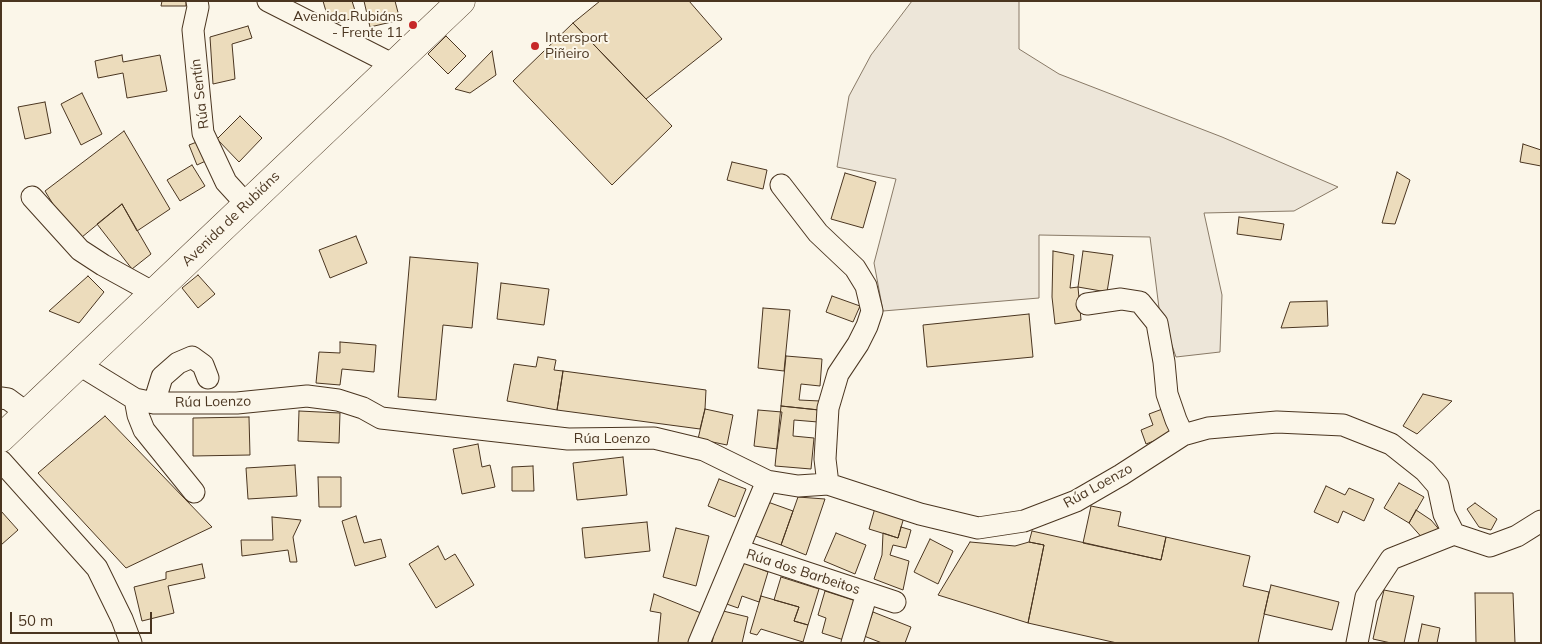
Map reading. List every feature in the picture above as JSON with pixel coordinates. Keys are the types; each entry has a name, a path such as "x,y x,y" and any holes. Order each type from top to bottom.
{"main road":[{"name":"Avenida de Rubiáns","path":"1,438 461,1"}],"street":[{"name":"Rúa Sentín","path":"197,1 198,7 193,30 203,133 226,182 247,205"},
{"path":"268,1 394,65"},
{"path":"781,185 818,233 855,268 866,286 872,311 868,326 838,374 828,408 825,459 828,484"},
{"path":"32,197 80,250 154,293"},
{"path":"1087,304 1121,299 1140,302 1157,323 1167,394 1183,435"},
{"path":"194,492 144,430 138,415 145,401 162,377 178,363 192,357 203,365 208,378"},
{"path":"78,364 145,401"},
{"name":"Rúa Loenzo","path":"145,401 236,403 307,396 338,400 364,408 381,418 568,439 654,438 704,450 767,480 798,486 828,484 920,514 978,528 1024,521 1076,500 1121,475 1183,435 1208,428 1277,422 1343,425 1391,444 1425,471 1438,486 1444,514 1454,534"},
{"path":"1,398 8,400 28,413"},
{"path":"1,461 96,568 122,619 131,643"},
{"name":"Rúa dos Barbeitos","path":"699,643 767,480"},
{"path":"1357,643 1366,597 1391,559 1454,534 1490,546 1518,536 1541,521"},
{"name":"Rúa dos Barbeitos","path":"738,550 895,602"},
{"name":"Rúa dos Barbeitos","path":"852,643 867,593"}],"shaded area":[{"path":"912,1 1019,1 1019,49 1059,74 1222,137 1338,187 1294,211 1204,213 1222,295 1220,352 1176,357 1159,308 1150,237 1039,235 1039,298 883,311 874,263 896,179 837,167 849,96 871,55"}],"building":[{"path":"162,1 186,1 186,6 161,6"},
{"path":"323,1 352,1 357,17 330,25"},
{"path":"364,1 395,1 400,20 370,27"},
{"path":"600,1 689,1 722,39 646,99 573,23"},
{"path":"573,23 672,126 612,185 513,81"},
{"path":"248,26 252,38 232,44 235,79 213,84 210,37"},
{"path":"446,36 466,56 448,74 428,54"},
{"path":"492,51 496,75 470,93 455,89"},
{"path":"122,55 123,62 160,55 167,91 127,98 123,73 98,78 95,61"},
{"path":"82,93 102,134 81,145 61,104"},
{"path":"45,102 51,133 25,139 18,107"},
{"path":"240,116 262,138 239,162 217,139"},
{"path":"124,131 170,209 137,231 122,204 76,242 45,191"},
{"path":"202,140 210,159 197,165 189,145"},
{"path":"1523,144 1541,150 1541,166 1520,162"},
{"path":"732,162 767,170 763,189 727,180"},
{"path":"192,165 205,186 180,201 167,180"},
{"path":"1397,172 1410,180 1395,224 1382,223"},
{"path":"845,173 876,182 863,228 831,219"},
{"path":"122,204 151,254 132,269 97,224"},
{"path":"1239,217 1284,224 1281,240 1237,234"},
{"path":"356,236 367,263 330,278 319,250"},
{"path":"1053,251 1074,255 1070,288 1078,287 1081,320 1055,324 1052,297"},
{"path":"1083,251 1113,255 1107,292 1078,287"},
{"path":"410,257 478,263 472,328 443,325 436,400 398,397"},
{"path":"198,275 215,294 198,308 182,288"},
{"path":"88,276 104,292 79,323 49,311"},
{"path":"501,283 549,289 544,325 497,319"},
{"path":"832,296 860,306 853,322 826,312"},
{"path":"1327,301 1328,326 1281,328 1290,302"},
{"path":"763,308 790,310 784,371 758,368"},
{"path":"1029,314 1033,357 927,367 923,325"},
{"path":"340,342 376,345 374,372 342,369 340,385 316,383 319,352 340,353"},
{"path":"786,356 822,359 820,386 801,384 799,400 820,401 819,410 781,406"},
{"path":"538,357 556,360 554,370 563,371 557,410 507,401 514,364 536,367"},
{"path":"563,371 706,390 705,409 700,429 557,410"},
{"path":"1423,394 1452,401 1417,434 1403,426"},
{"path":"781,406 819,410 818,422 794,420 793,436 814,438 811,469 775,466"},
{"path":"1165,408 1175,433 1146,444 1141,430 1153,425 1149,414"},
{"path":"705,409 733,415 727,445 698,439"},
{"path":"758,410 782,412 777,449 754,446"},
{"path":"299,411 340,413 339,443 298,441"},
{"path":"105,416 212,527 126,568 38,473"},
{"path":"249,417 250,455 193,456 193,418"},
{"path":"478,444 482,467 490,465 495,487 462,494 453,449"},
{"path":"623,457 627,495 577,500 573,463"},
{"path":"295,465 297,496 248,499 246,468"},
{"path":"533,466 534,491 512,491 512,467"},
{"path":"318,477 341,477 341,507 319,507"},
{"path":"719,479 746,489 735,517 708,506"},
{"path":"1399,483 1424,497 1409,523 1384,508"},
{"path":"1326,486 1345,495 1349,488 1374,499 1364,521 1343,511 1338,523 1314,512"},
{"path":"798,497 825,499 806,555 781,545"},
{"path":"765,501 793,511 781,545 753,535"},
{"path":"1475,503 1497,519 1491,530 1479,527 1467,509"},
{"path":"1091,506 1121,512 1118,526 1166,537 1161,560 1083,543"},
{"path":"875,508 904,517 898,538 869,529"},
{"path":"1416,510 1431,520 1443,534 1425,541 1409,523"},
{"path":"1,511 18,530 1,545"},
{"path":"356,516 364,543 381,539 386,557 355,566 342,521"},
{"path":"272,517 301,520 293,537 297,562 290,562 288,550 242,556 241,540 273,540"},
{"path":"647,522 650,551 585,558 582,528"},
{"path":"901,527 911,530 906,548 893,545 890,555 909,561 903,590 874,579 882,555 883,533 898,538"},
{"path":"676,528 709,536 696,586 663,577"},
{"path":"1032,531 1161,560 1166,537 1250,556 1243,586 1269,592 1258,643 1117,643 1028,623 1044,545 1029,542"},
{"path":"836,533 866,545 855,574 824,561"},
{"path":"930,539 953,551 938,584 914,572"},
{"path":"970,542 1015,546 1029,542 1044,545 1028,623 938,595"},
{"path":"438,546 445,560 455,554 474,585 436,608 409,564"},
{"path":"738,560 768,572 759,602 742,596 738,608 721,602"},
{"path":"202,564 205,578 168,586 174,613 142,621 134,587 166,579 166,572"},
{"path":"781,577 819,589 808,625 794,621 799,607 774,600"},
{"path":"1271,585 1339,602 1332,630 1264,614"},
{"path":"1384,590 1414,596 1404,643 1391,643 1373,639"},
{"path":"825,591 856,601 844,640 822,633 826,618 818,615"},
{"path":"1475,593 1513,593 1515,643 1476,643"},
{"path":"654,594 701,613 690,643 658,643 661,613 650,611"},
{"path":"761,596 799,607 794,621 808,625 803,642 761,629 757,635 750,633"},
{"path":"719,610 748,617 742,643 712,643"},
{"path":"873,612 911,627 905,643 882,643 864,636"},
{"path":"1422,624 1440,628 1437,643 1418,643"}],"place":[{"name":"Avenida Rubiáns - Frente 11","path":"413,25"},
{"name":"Intersport Piñeiro","path":"535,46"}]}
